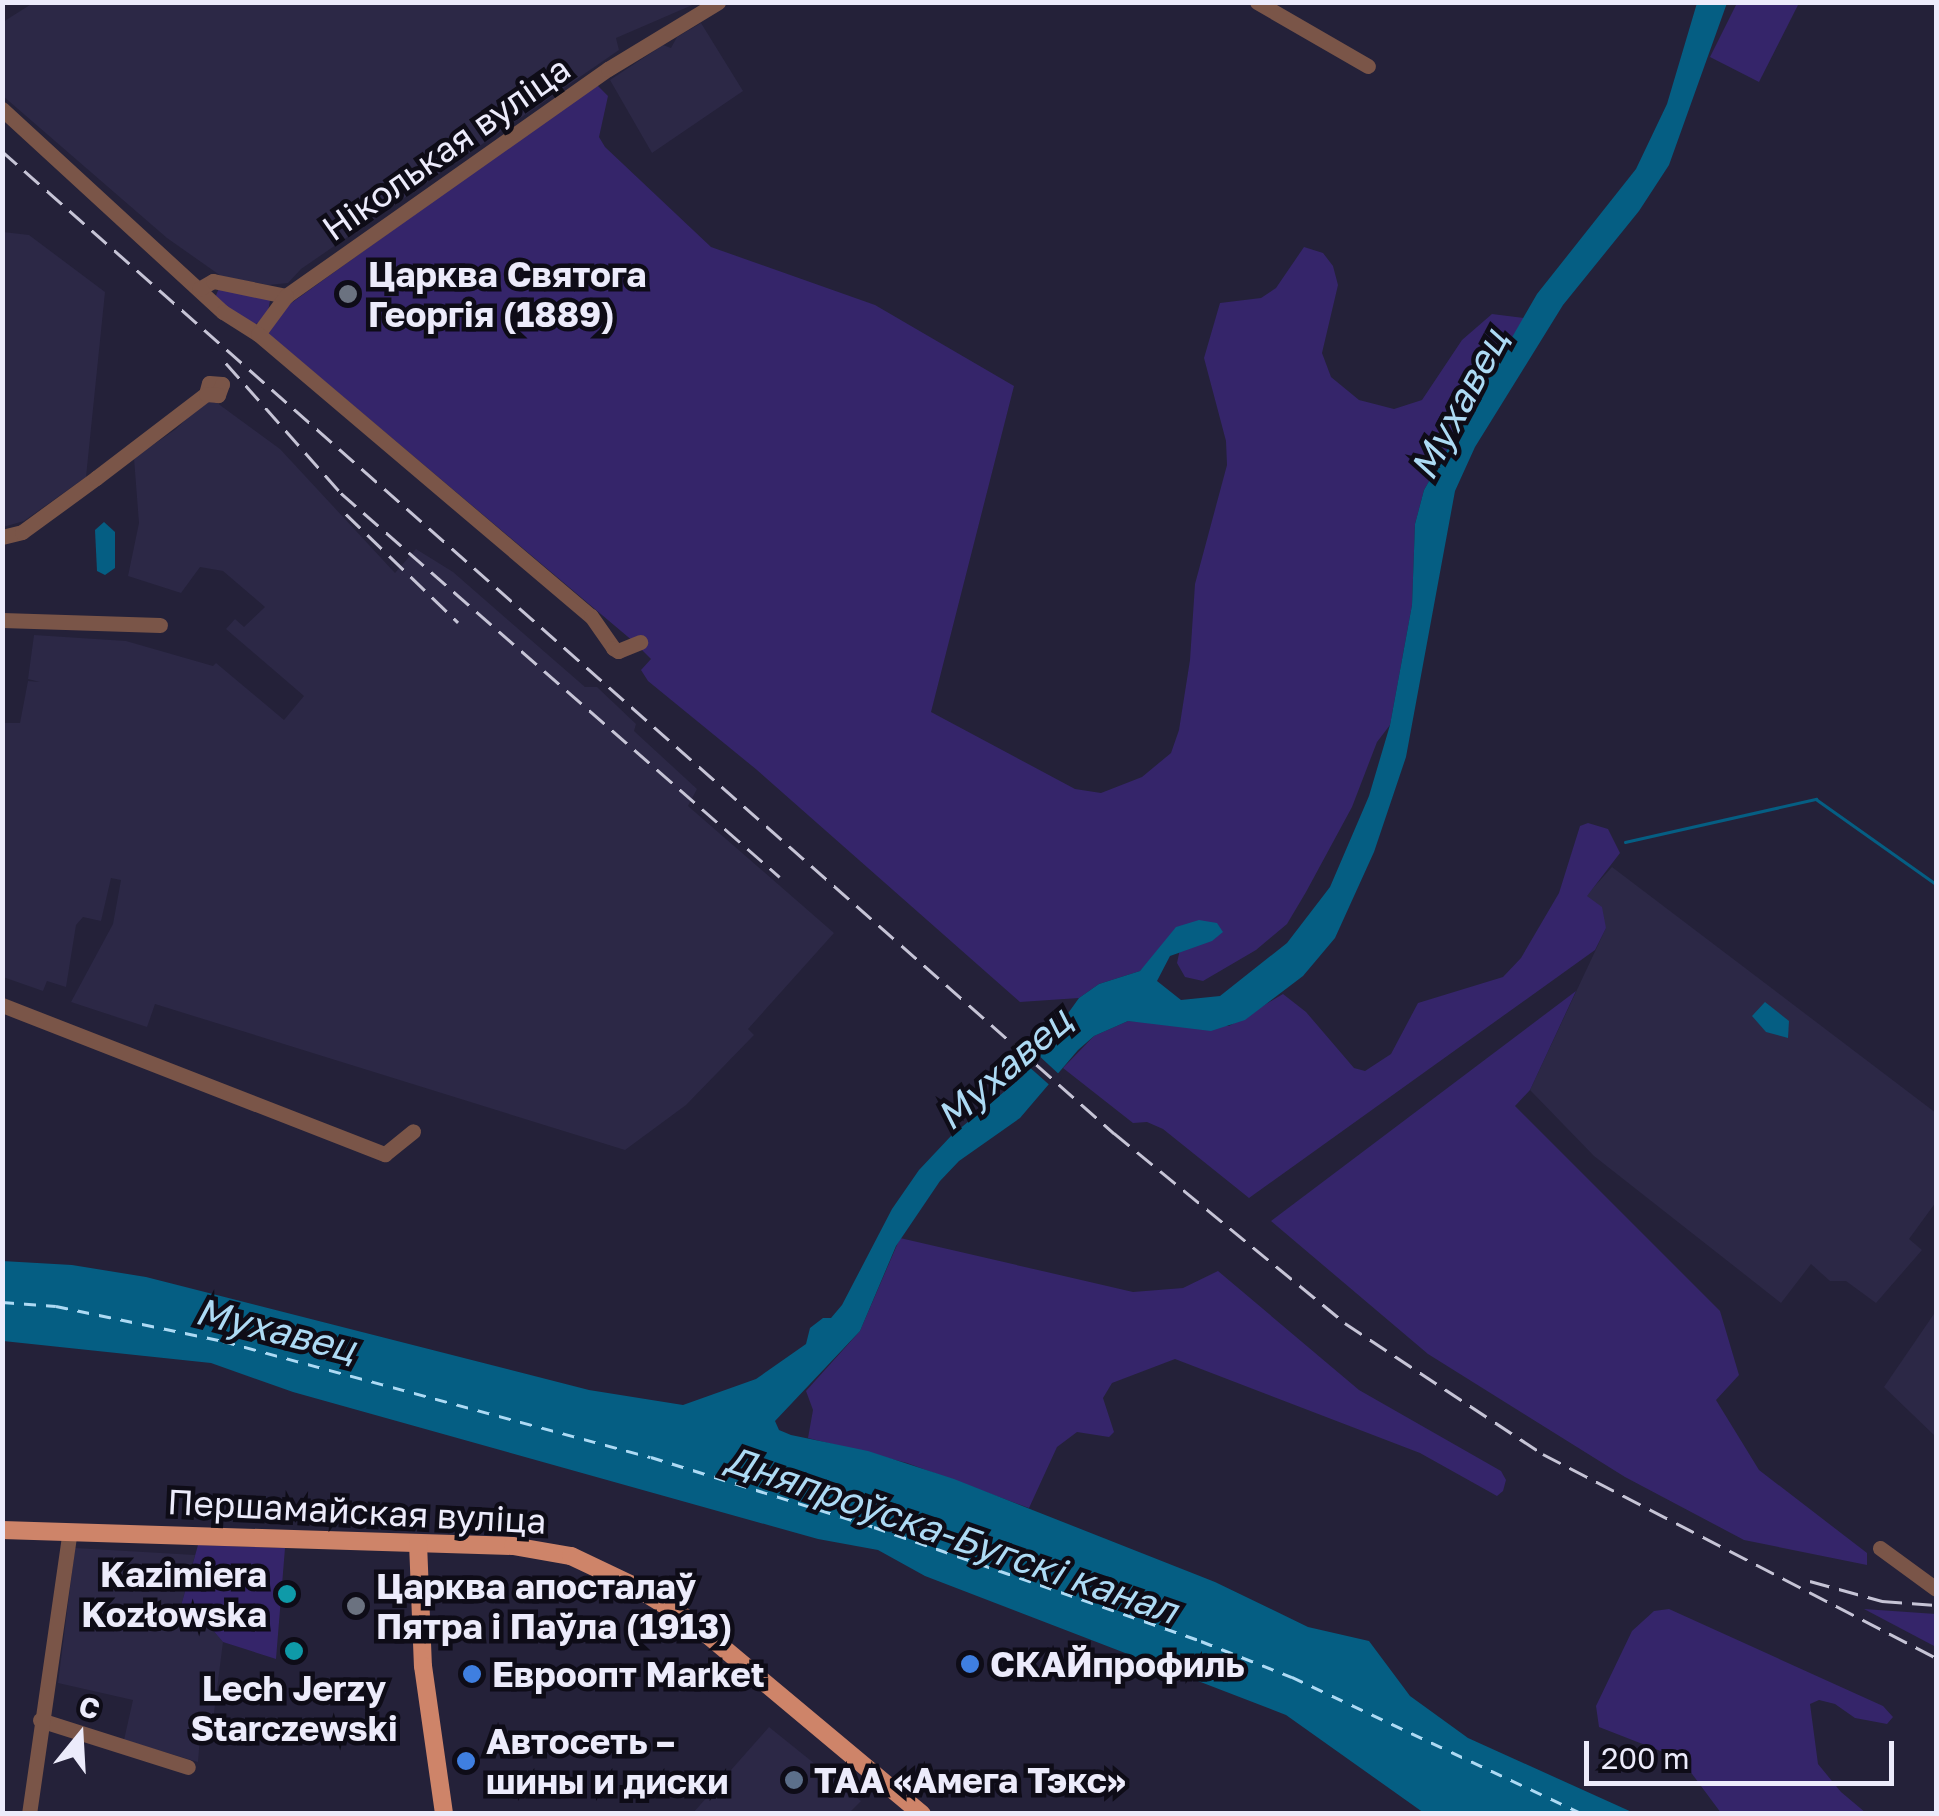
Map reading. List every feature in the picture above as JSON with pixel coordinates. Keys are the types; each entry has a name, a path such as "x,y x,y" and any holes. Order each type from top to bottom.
{"main road":[{"name":"Першамайская вуліца","path":"2,1530 554,1551 632,1584 691,1622 922,1814"},
{"path":"418,1543 423,1666 444,1814"}],"street":[{"name":"Ніколькая вуліца","path":"258,334 286,296 608,69 718,2"},
{"path":"1257,2 1368,66"},
{"path":"2,109 199,289 258,334 592,616 613,648 618,651 640,642"},
{"path":"199,289 213,281 286,296"},
{"path":"2,537 22,532 206,394"},
{"path":"2,620 160,624"},
{"path":"2,1005 385,1154 413,1131"},
{"path":"29,1814 70,1531"},
{"path":"1880,1548 1936,1589"},
{"path":"40,1720 188,1767"}],"shaded area":[{"path":"33,3 697,3 616,38 619,50 301,269 288,283 268,285 221,276 167,238 3,96 3,22"},
{"path":"1737,3 1799,3 1759,82 1710,57"},
{"path":"701,23 743,91 652,153 610,80 663,45 671,48 677,37"},
{"path":"596,84 608,96 599,137 605,147 711,247 875,305 1014,386 931,712 1075,789 1101,793 1142,777 1171,753 1179,730 1190,660 1195,584 1227,465 1226,441 1204,358 1220,303 1261,298 1276,288 1304,247 1323,253 1333,266 1338,285 1322,353 1331,377 1359,400 1394,409 1422,400 1462,340 1492,314 1524,318 1424,490 1415,524 1412,605 1390,725 1377,742 1352,807 1287,924 1256,950 1203,981 1185,977 1177,963 1180,949 1222,933 1153,958 1140,971 1099,984 1079,998 1020,1002 757,770 648,681 641,670 651,659 634,642 265,331 276,314"},
{"path":"3,232 29,235 105,292 86,477 24,521 3,527"},
{"path":"219,288 271,295 267,317 251,327 215,298"},
{"path":"209,397 280,449 395,573 416,549 453,572 585,687 597,687 636,724 634,731 697,789 688,806 834,933 748,1029 754,1035 686,1105 625,1150 155,1004 147,1027 71,1002 113,924 121,880 111,878 101,921 83,917 76,925 66,987 47,981 43,991 3,977 3,723 20,723 28,681 40,682 28,679 34,635 126,641 213,666 216,663 284,720 304,696 226,629 235,619 244,627 265,607 223,571 200,567 181,593 128,576 139,523 134,458 176,429"},
{"path":"1588,823 1608,829 1620,853 1587,896 1602,907 1606,928 1595,950 1249,1198 1163,1129 1147,1122 1133,1123 1063,1068 1094,1036 1128,1021 1229,1026 1283,994 1306,1012 1354,1068 1365,1071 1391,1054 1418,1003 1503,977 1521,958 1559,893 1580,826"},
{"path":"1612,867 1936,1113 1936,1202 1909,1239 1922,1250 1876,1303 1846,1281 1830,1281 1811,1264 1781,1303 1594,1156 1530,1090 1606,928 1586,896"},
{"path":"1576,991 1530,1090 1515,1106 1720,1311 1739,1375 1716,1400 1759,1470 1867,1553 1867,1565 1744,1540 1625,1477 1428,1354 1271,1221"},
{"path":"900,1238 1133,1292 1183,1288 1218,1271 1359,1390 1501,1471 1506,1480 1503,1491 1497,1496 1420,1453 1175,1359 1112,1383 1103,1398 1114,1432 1109,1437 1077,1432 1057,1447 1029,1508 907,1463 808,1438 813,1410 806,1391 860,1331"},
{"path":"1936,1311 1936,1437 1884,1387"},
{"path":"198,1545 285,1548 276,1659 223,1642 211,1628 179,1613"},
{"path":"75,1548 195,1555 179,1613 211,1628 223,1642 211,1736 200,1736 198,1762 124,1740 133,1700 58,1683"},
{"path":"1669,1609 1883,1706 1893,1717 1887,1724 1855,1718 1835,1704 1819,1700 1810,1704 1818,1764 1841,1792 1866,1813 1721,1813 1681,1759 1599,1727 1596,1706 1632,1631 1654,1611"},
{"path":"1864,1609 1936,1614 1936,1647"},
{"name":"ТАА «Амега Тэкс»","path":"769,1727 861,1801 849,1813 693,1813"}],"water":[{"path":"1697,3 1727,3 1669,165 1639,211 1563,305 1475,447 1455,491 1406,757 1374,852 1335,938 1303,976 1245,1020 1211,1031 1128,1021 1094,1036 1020,1118 959,1161 940,1181 896,1246 860,1331 775,1421 779,1430 791,1435 868,1451 954,1479 1215,1582 1308,1627 1369,1641 1410,1696 1468,1738 1634,1813 1424,1813 1286,1715 925,1576 878,1550 818,1539 293,1392 211,1363 3,1341 2,1261 72,1265 146,1277 589,1390 683,1405 756,1379 806,1344 810,1328 823,1318 831,1318 842,1305 892,1209 919,1170 951,1136 1023,1076 1079,998 1099,984 1140,971 1176,927 1199,920 1217,923 1223,932 1212,941 1170,956 1157,981 1181,1000 1220,996 1287,943 1330,887 1369,796 1390,725 1412,605 1415,524 1424,490 1537,294 1636,169 1667,104"},
{"path":"104,522 115,532 115,568 105,575 97,571 95,530"},
{"path":"1765,1002 1789,1021 1788,1038 1766,1032 1752,1016"}],"pier":[{"path":"1036,1053 1062,1077 1054,1089 1027,1065"}],"waterway":[{"path":"1625,842 1816,799 1936,884"}],"ferry route":[{"path":"2,1302 56,1306 223,1341 651,1457 874,1527 1201,1641 1292,1677 1583,1814"}],"railway":[{"path":"2,151 1114,1133 1345,1323 1543,1454 1936,1658"},
{"path":"226,363 341,493 780,877"},
{"path":"346,514 458,622"},
{"path":"1810,1581 1882,1601 1936,1605"}],"place":[{"name":"Царква Святога Георгія (1889)","path":"348,294"},
{"name":"Kazimiera Kozłowska","path":"287,1594"},
{"name":"Царква апосталаў Пятра і Паўла (1913)","path":"356,1606"},
{"name":"Lech Jerzy Starczewski","path":"294,1651"},
{"name":"СКАЙпрофиль","path":"970,1664"},
{"name":"Евроопт Market","path":"472,1674"},
{"name":"Автосеть – шины и диски","path":"466,1761"},
{"name":"ТАА «Амега Тэкс»","path":"794,1780"}],"water label":[{"name":"Мухавец","path":"1458,404"},
{"name":"Мухавец","path":"1003,1068"},
{"name":"Мухавец","path":"276,1329"},
{"name":"Дняпроўска-Бугскі канал","path":"952,1534"}]}
